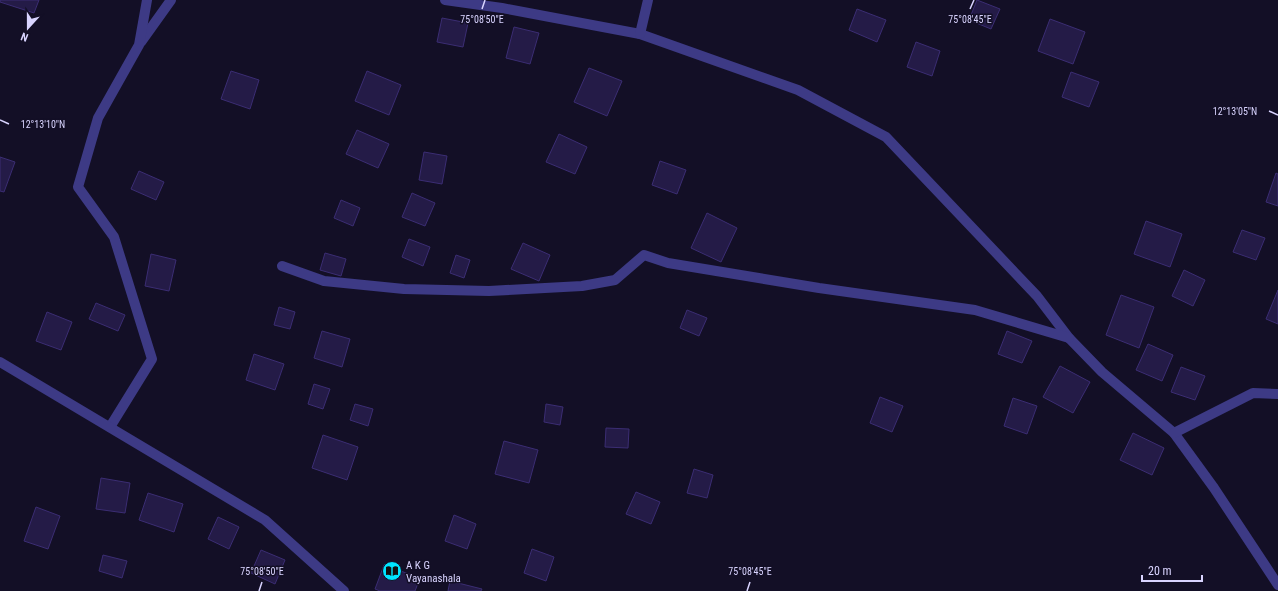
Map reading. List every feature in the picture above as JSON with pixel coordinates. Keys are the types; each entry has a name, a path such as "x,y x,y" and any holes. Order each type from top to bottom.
{"street":[{"path":"139,45 147,0"},
{"path":"110,427 152,359 114,237 78,187 98,118 139,45 171,0"},
{"path":"445,0 502,8 640,34 798,90 886,137 1037,296 1069,338 1102,372 1174,432 1214,488 1278,585"},
{"path":"640,34 648,0"},
{"path":"282,266 324,281 404,290 435,289 489,291 582,286 615,280 644,255 668,263 819,288 975,310 1069,338"},
{"path":"0,362 265,520 344,591"},
{"path":"1174,432 1253,393 1278,394"}],"building":[{"path":"0,0 39,0 34,13 0,2"},
{"path":"977,0 1000,9 991,29 969,20"},
{"path":"857,9 886,20 877,42 849,30"},
{"path":"442,18 468,23 463,47 437,42"},
{"path":"1050,19 1085,32 1073,64 1038,51"},
{"path":"514,27 539,33 530,64 506,58"},
{"path":"916,42 940,51 932,76 907,67"},
{"path":"589,68 622,81 607,116 574,102"},
{"path":"231,71 259,80 250,109 221,99"},
{"path":"367,71 401,85 389,115 355,101"},
{"path":"1071,72 1099,82 1089,107 1062,97"},
{"path":"357,130 389,144 378,168 346,154"},
{"path":"559,134 587,147 575,174 546,162"},
{"path":"424,152 447,156 442,184 419,180"},
{"path":"0,157 15,162 4,192 0,191"},
{"path":"660,161 686,170 677,194 652,185"},
{"path":"139,171 164,182 156,200 131,189"},
{"path":"1276,173 1278,174 1278,206 1266,202"},
{"path":"412,193 435,203 425,226 402,217"},
{"path":"341,200 360,208 353,226 334,218"},
{"path":"707,213 737,228 721,262 691,248"},
{"path":"1146,221 1182,234 1170,267 1134,254"},
{"path":"1242,230 1265,238 1256,260 1233,252"},
{"path":"409,239 430,247 423,266 402,257"},
{"path":"523,243 550,255 539,281 511,269"},
{"path":"325,253 346,259 341,276 320,270"},
{"path":"151,254 176,260 169,291 145,286"},
{"path":"456,255 470,260 464,278 450,273"},
{"path":"1184,270 1205,280 1193,306 1172,296"},
{"path":"1278,290 1278,324 1266,319"},
{"path":"1121,295 1154,307 1139,348 1106,335"},
{"path":"96,303 125,315 118,331 89,319"},
{"path":"279,307 295,312 290,329 274,325"},
{"path":"687,310 707,318 699,336 680,328"},
{"path":"47,312 72,322 61,350 36,341"},
{"path":"322,331 350,339 342,367 314,358"},
{"path":"1007,331 1032,341 1022,363 998,354"},
{"path":"1148,344 1173,355 1162,381 1136,370"},
{"path":"254,354 284,364 275,390 246,380"},
{"path":"1060,366 1090,382 1073,413 1043,397"},
{"path":"1181,367 1205,376 1195,400 1171,392"},
{"path":"314,384 330,389 323,409 308,404"},
{"path":"880,397 903,406 892,432 870,423"},
{"path":"1013,398 1037,406 1027,434 1004,426"},
{"path":"355,404 373,409 368,426 350,420"},
{"path":"546,404 563,407 560,425 544,422"},
{"path":"606,428 629,429 628,448 605,447"},
{"path":"1133,433 1164,448 1152,475 1120,460"},
{"path":"323,435 358,447 347,480 312,468"},
{"path":"504,441 538,450 529,483 495,474"},
{"path":"694,469 713,475 707,498 687,493"},
{"path":"101,478 130,483 125,513 96,509"},
{"path":"636,492 660,502 651,524 626,514"},
{"path":"148,493 183,504 174,532 139,520"},
{"path":"36,507 60,516 48,549 24,541"},
{"path":"454,515 476,524 467,549 445,541"},
{"path":"218,517 239,527 229,549 208,539"},
{"path":"532,549 554,557 546,581 524,573"},
{"path":"261,550 285,560 275,584 251,573"},
{"path":"103,555 127,561 122,578 99,571"},
{"name":"A K G Vayanashala","path":"384,565 420,578 415,591 380,591 375,589"},
{"path":"450,581 482,589 481,591 448,591"}],"place":[{"name":"A K G Vayanashala","path":"392,571"}]}
